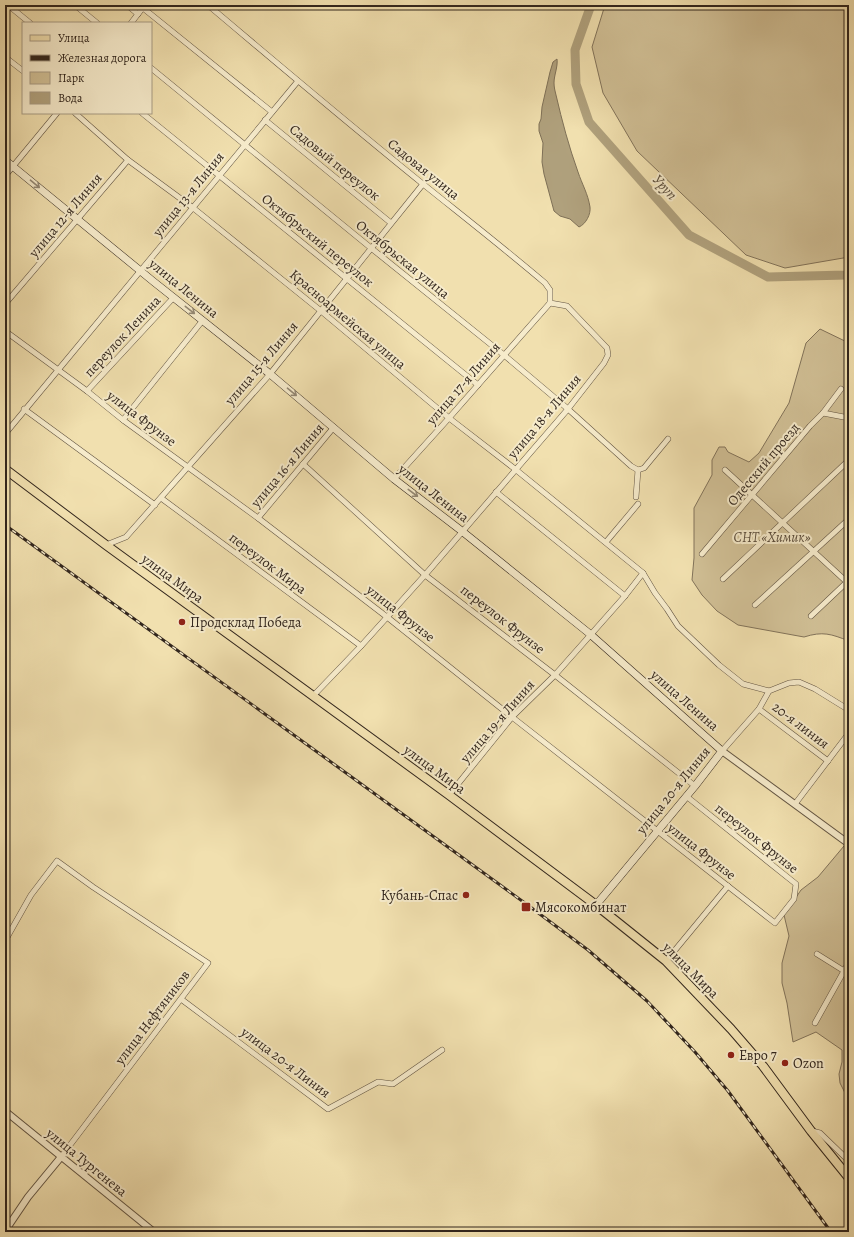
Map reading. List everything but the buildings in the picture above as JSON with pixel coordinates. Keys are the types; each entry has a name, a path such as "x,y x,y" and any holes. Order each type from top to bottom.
{"main road":[{"name":"улица Ленина","path":"5,160 270,374 394,479 463,532 590,634 722,750"},
{"name":"улица Мира","path":"5,469 106,545 449,795 596,905 666,961 731,1029 762,1066 849,1178"},
{"name":"улица 20-я Линия","path":"596,905 695,786 722,750"}],"street":[{"path":"8,5 29,22"},
{"path":"75,5 96,22"},
{"path":"127,5 138,14"},
{"name":"Садовая улица","path":"208,5 298,81 423,184 492,238 545,283 550,290 550,303"},
{"path":"131,22 144,6 272,112"},
{"path":"5,57 22,70"},
{"name":"Октябрьская улица","path":"152,69 370,248 504,355 568,409 631,466 638,470"},
{"name":"улица 13-я Линия","path":"5,434 24,409 141,271 192,207 298,81"},
{"path":"5,176 56,114"},
{"name":"Красноармейская улица","path":"76,114 128,160 192,207 449,418 644,573 655,593 678,626 719,666 743,684 769,691"},
{"name":"Октябрьский переулок","path":"143,114 478,385"},
{"name":"Садовый переулок","path":"265,120 391,223"},
{"name":"улица 12-я Линия","path":"5,304 128,160"},
{"name":"улица 15-я Линия","path":"106,545 126,537 155,505 270,374 423,184"},
{"name":"переулок Ленина","path":"87,391 174,297"},
{"name":"улица 18-я Линия","path":"313,696 361,646 463,532 515,469 568,409 604,363 608,355 607,348 567,306 550,303"},
{"name":"улица 17-я Линия","path":"394,479 550,303"},
{"path":"123,420 203,320"},
{"name":"улица Фрунзе","path":"5,331 87,391 123,420 258,518 387,616 512,717 775,923"},
{"name":"Одесский проезд","path":"702,554 810,426 823,413 841,389"},
{"path":"24,409 155,505"},
{"path":"823,413 849,418"},
{"name":"улица 16-я Линия","path":"258,518 334,428"},
{"path":"636,497 638,470 644,468 668,439"},
{"path":"723,579 849,460"},
{"name":"переулок Фрунзе","path":"303,464 425,575 555,674 695,786"},
{"path":"725,470 781,523 848,582 811,616"},
{"path":"496,492 624,596"},
{"name":"переулок Мира","path":"161,498 361,646"},
{"path":"606,542 638,504"},
{"path":"755,605 849,519"},
{"name":"улица 19-я Линия","path":"449,795 512,717 555,674 644,573"},
{"path":"769,691 789,683 799,682 814,689 849,710"},
{"name":"улица 20-я Линия","path":"722,750 759,709 769,691"},
{"name":"20-я линия","path":"759,709 828,760"},
{"path":"795,804 849,733"},
{"name":"улица Ленина","path":"722,750 795,804 847,839"},
{"name":"переулок Фрунзе","path":"686,796 796,884 794,899 775,923"},
{"name":"улица Нефтяников","path":"5,941 31,895 57,861 93,887 208,963 61,1157 28,1197 5,1231"},
{"path":"666,961 728,886"},
{"path":"817,954 847,973"},
{"path":"815,1023 847,973 849,962"},
{"name":"улица 20-я Линия","path":"181,999 328,1109 378,1082 393,1084 442,1050"},
{"name":"улица Тургенева","path":"5,1112 154,1232"},
{"name":"улица Мира","path":"811,1131 820,1133 849,1161"}],"green space":[{"path":"605,5 849,5 849,257 785,268 746,255 637,151 603,93 592,47"},
{"name":"СНТ «Химик»","path":"820,329 849,343 849,641 827,634 817,634 804,637 738,625 717,611 702,595 692,580 694,558 694,508 712,475 712,460 719,447 725,447 728,452 749,462 759,453 789,403 806,343"},
{"path":"849,840 849,1110 845,1093 840,1083 839,1074 842,1062 842,1050 816,1032 793,1042 787,1003 782,983 782,963 789,936 784,915 801,890 818,877"}],"water":[{"path":"557,59 554,80 555,90 569,144 590,207 588,218 584,224 579,227 570,219 560,216 554,211 542,162 543,143 539,131 539,124 550,72 553,62"}],"waterway":[{"name":"Уруп","path":"591,5 575,50 576,84 589,122 689,235 768,277 849,274"}],"railway":[{"path":"5,525 588,950 647,1001 695,1052 728,1091 831,1232"}],"place":[{"name":"Продсклад Победа","path":"182,622"},
{"name":"Кубань-Спас","path":"466,895"},
{"name":"Мясокомбинат","path":"526,907"},
{"name":"Евро 7","path":"731,1055"},
{"name":"Ozon","path":"785,1063"}]}
